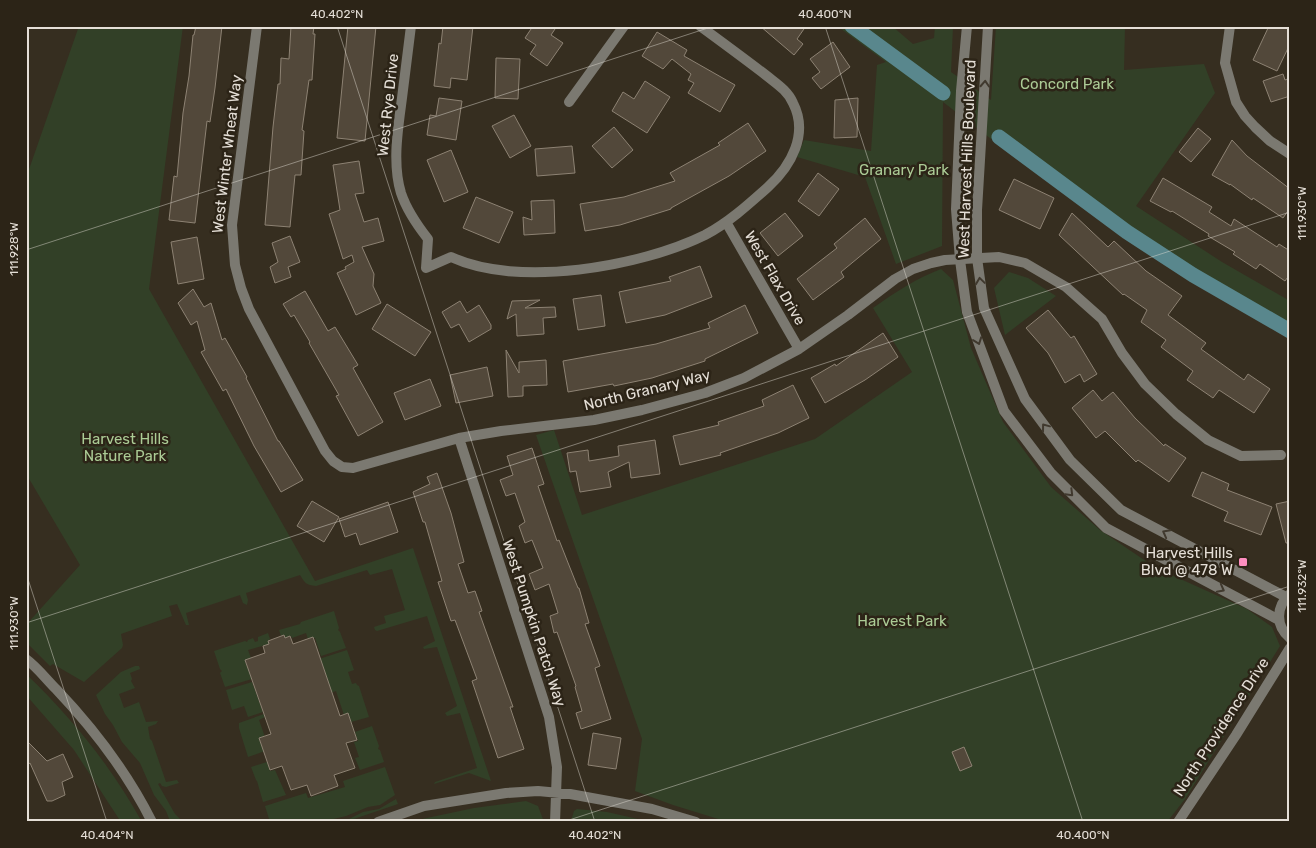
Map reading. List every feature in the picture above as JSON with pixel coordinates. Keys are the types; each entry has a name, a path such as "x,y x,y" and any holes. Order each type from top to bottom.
{"street":[{"name":"West Winter Wheat Way","path":"257,26 232,225 234,265 249,308 312,428 325,451 333,461 342,466"},
{"name":"West Rye Drive","path":"411,26 397,135 397,168 405,204 412,218 428,239 426,268 451,257 465,264 511,272 567,271 610,265 654,255 705,235 726,222"},
{"path":"569,102 624,26"},
{"path":"700,26 786,92 794,104 799,131 794,155 789,164 774,182 726,222"},
{"name":"West Harvest Hills Boulevard","path":"967,26 961,91 956,209 960,260 967,312 1004,411 1051,473 1106,528 1279,620"},
{"name":"West Harvest Hills Boulevard","path":"988,26 977,210 977,258 984,308 1025,400 1070,460 1121,510 1288,595"},
{"path":"1230,26 1225,63 1236,102 1245,116 1270,141 1290,154"},
{"name":"West Flax Drive","path":"726,222 799,349"},
{"name":"North Granary Way","path":"342,466 353,468 459,438 594,420 677,401 744,378 799,349 848,315 895,278 931,263 999,257 1025,263 1066,287 1102,319 1122,353 1145,384 1176,414 1208,440 1241,456 1281,455"},
{"name":"West Pumpkin Patch Way","path":"459,438 549,717 557,768 555,822"},
{"path":"1288,595 1279,612 1279,620 1282,628 1290,638"},
{"name":"North Providence Drive","path":"1178,822 1236,735 1290,648"},
{"path":"26,658 71,704 112,755 139,795 152,822"},
{"path":"378,822 424,806 538,791 570,794 652,809 696,822"}],"green space":[{"name":"Harvest Hills Nature Park","path":"79,26 183,26 149,289 315,581 413,548 491,781 469,773 434,784 435,782 477,768 460,713 447,716 445,713 457,706 437,647 424,649 423,647 435,641 427,616 375,630 374,627 386,623 384,616 405,610 392,569 370,575 367,570 316,586 306,583 300,575 246,593 247,605 243,603 240,595 186,613 189,625 186,625 177,604 169,606 172,616 121,634 122,648 84,682 53,664 50,666 26,642 26,625 80,565 28,477 26,470 26,178"},
{"path":"837,26 892,26 913,44 934,38 935,26 953,26 951,72 991,100 996,26 1125,26 1124,70 1204,64 1215,93 1136,206 1222,262 1290,301 1290,336 1190,280 1158,259 1065,194 943,102 942,246 896,264 865,177 797,157 804,140 871,151 877,65 886,62"},
{"name":"Harvest Park","path":"941,269 953,280 971,348 1003,422 1051,487 1100,530 1156,568 1247,609 1272,627 1280,646 1185,799 1167,822 728,822 635,791 642,739 536,435 554,430 582,515 815,439 912,372 873,308 906,286"},
{"path":"1009,272 1028,278 1056,296 1005,335 994,288"},
{"path":"334,611 338,630 346,648 321,656 315,638 308,639 306,633 292,638 291,636 285,638 284,635 281,636 279,630"},
{"path":"268,633 269,644 248,650 251,658 245,661 252,679 225,687 220,673 222,671 214,651 247,642 253,638 255,642 258,641 258,637"},
{"path":"347,650 354,670 348,672 352,684 356,683 359,686 369,717 351,722 349,714 344,715 336,691 330,693 319,659"},
{"path":"139,666 140,669 130,673 131,681 135,688 119,694 124,708 139,702 146,722 158,721 156,724 148,727 150,739 166,782 177,780 179,783 166,787 160,783 158,784 175,814 183,822 170,821 166,811 154,795 140,763 122,742 96,695 121,672"},
{"path":"26,674 75,725 90,744 117,781 142,822 121,822 74,750 26,695"},
{"path":"252,682 263,712 248,717 244,706 232,710 226,690"},
{"path":"264,714 265,717 259,720 266,740 265,751 248,757 239,723"},
{"path":"372,726 379,746 378,749 384,762 360,770 355,758 359,757 354,742 358,741 355,732"},
{"path":"267,762 270,771 275,770 286,795 263,802 251,767"},
{"path":"385,767 395,795 380,805 321,822 270,822 265,806 306,793 308,798 345,787 343,781"},
{"path":"396,799 398,804 345,822 330,822 347,820 363,812 379,809"},
{"path":"526,801 538,806 544,822 408,822 474,808"},
{"path":"577,809 607,812 651,822 571,821 574,811"}],"building":[{"path":"196,26 222,26 210,122 207,121 195,223 169,220 174,176 177,177 183,113 193,35"},
{"path":"291,26 314,26 313,34 315,34 312,80 309,80 302,130 304,131 301,175 295,175 290,227 265,225 281,58 289,59"},
{"path":"348,26 376,26 365,141 337,138"},
{"path":"443,26 473,26 467,80 451,78 450,88 434,86"},
{"path":"533,26 557,26 551,35 563,43 547,66 530,54 536,45 525,38"},
{"path":"760,26 806,26 797,39 803,44 794,55"},
{"path":"1269,26 1290,26 1290,44 1277,71 1253,60"},
{"path":"657,32 687,50 684,56 735,85 720,112 688,93 694,83 688,80 691,74 672,59 663,69 642,56"},
{"path":"833,42 850,67 821,89 812,78 820,72 810,59"},
{"path":"496,58 520,59 518,99 495,98"},
{"path":"1283,74 1285,80 1290,78 1290,96 1271,102 1263,81"},
{"path":"645,81 670,97 647,133 612,111 623,92 634,99"},
{"path":"439,98 462,101 456,140 427,135 430,115 436,116"},
{"path":"858,98 857,137 834,138 835,100"},
{"path":"514,115 531,146 510,158 492,126"},
{"path":"748,123 766,151 729,176 671,209 620,225 585,231 580,204 624,197 675,181 670,173 720,145 718,143"},
{"path":"614,127 633,150 612,168 592,146"},
{"path":"1198,128 1211,139 1191,162 1179,152"},
{"path":"1232,140 1247,156 1290,189 1290,208 1283,218 1253,198 1252,200 1230,184 1212,175"},
{"path":"572,146 575,173 537,176 535,149"},
{"path":"451,150 468,192 444,202 427,160"},
{"path":"359,161 364,193 355,194 364,222 378,218 384,241 362,247 374,274 373,286 381,303 356,315 337,273 346,269 345,267 354,262 352,255 343,259 329,214 340,210 333,165"},
{"path":"818,173 839,189 819,216 798,201"},
{"path":"1163,178 1212,207 1209,212 1231,226 1234,219 1277,247 1279,244 1290,251 1290,274 1285,281 1260,264 1256,269 1233,254 1235,252 1208,236 1209,234 1172,211 1150,201"},
{"path":"1014,179 1054,198 1040,229 999,210"},
{"path":"476,197 513,212 499,243 463,228"},
{"path":"554,200 555,233 524,235 523,217 532,220 531,201"},
{"path":"785,213 803,236 778,256 760,233"},
{"path":"1072,213 1108,247 1114,241 1146,271 1182,296 1168,315 1206,343 1201,349 1244,380 1248,374 1270,389 1254,413 1219,390 1213,398 1187,380 1193,371 1161,347 1166,340 1141,322 1147,310 1123,295 1059,235"},
{"path":"865,218 881,239 841,272 844,277 813,300 797,279 837,248 834,244"},
{"path":"290,236 300,262 288,267 291,277 275,283 270,267 278,262 272,243"},
{"path":"197,237 204,279 178,284 171,242"},
{"path":"700,266 712,297 665,315 626,323 619,292 671,281 669,277"},
{"path":"193,289 204,307 211,303 222,340 225,338 247,377 278,441 303,480 281,492 254,446 226,389 223,391 201,352 205,350 197,321 191,325 178,303"},
{"path":"305,291 328,331 335,327 358,365 353,368 383,422 358,436 336,396 339,395 310,342 294,315 291,317 283,304"},
{"path":"601,295 605,326 578,330 573,299"},
{"path":"540,300 525,308 555,307 556,317 543,318 544,334 517,336 516,314 507,319 512,301"},
{"path":"460,301 467,313 479,305 491,325 491,329 469,342 459,324 451,328 442,312"},
{"path":"387,304 431,332 415,356 372,329"},
{"path":"745,305 758,333 705,359 705,361 652,378 614,386 613,384 568,392 563,361 656,344 710,328 708,323"},
{"path":"1048,310 1071,338 1074,336 1097,374 1084,382 1080,374 1065,383 1048,353 1026,328"},
{"path":"883,333 898,357 865,380 825,403 811,378 835,364 836,366"},
{"path":"506,350 519,373 519,362 546,360 547,385 523,386 523,396 508,397"},
{"path":"487,367 493,396 456,403 450,375"},
{"path":"430,379 441,406 405,420 394,393"},
{"path":"793,385 809,418 778,433 720,453 721,455 680,465 673,436 719,425 718,422 764,406 762,400"},
{"path":"1093,390 1102,401 1113,392 1135,418 1164,446 1165,444 1186,458 1169,482 1138,460 1136,462 1105,431 1096,438 1072,408"},
{"path":"655,440 660,474 631,478 629,462 608,472 611,487 580,492 576,471 570,472 567,453 588,450 589,461 619,456 618,446"},
{"path":"532,448 544,484 538,486 557,541 559,540 579,588 589,623 585,624 600,666 595,668 611,719 581,729 576,713 582,711 576,686 557,632 554,633 550,616 558,613 549,584 535,590 529,574 543,568 532,540 525,543 519,526 525,522 515,493 506,496 500,480 513,475 507,456"},
{"path":"1202,472 1229,484 1227,490 1272,507 1261,535 1224,521 1228,512 1192,496"},
{"path":"437,473 451,513 464,562 458,564 468,593 475,591 482,611 479,612 513,707 510,707 524,749 498,758 472,681 477,679 455,620 451,621 438,582 442,581 425,522 423,522 413,492 430,484 427,477"},
{"path":"312,501 339,517 324,542 297,526"},
{"path":"1290,501 1290,543 1286,543 1276,504"},
{"path":"388,502 398,532 360,545 356,533 345,537 339,519"},
{"path":"284,635 285,638 290,636 293,644 313,637 340,716 348,713 357,740 346,743 355,768 334,775 338,786 311,796 307,785 291,790 282,766 270,770 259,738 271,734 245,660 265,653 263,646 269,644 268,641"},
{"path":"593,733 621,738 616,769 588,765"},
{"path":"26,740 47,761 63,754 73,777 62,782 65,795 52,801 47,801 30,763 26,766"},
{"path":"964,747 972,766 960,771 952,752"}],"waterway":[{"path":"852,26 943,93"},
{"path":"999,137 1127,232 1193,275 1290,331"}],"place":[{"name":"Harvest Hills Blvd @ 478 W","path":"1243,562"}],"park label":[{"name":"Concord Park","path":"1067,84"},
{"name":"Granary Park","path":"904,170"}]}
